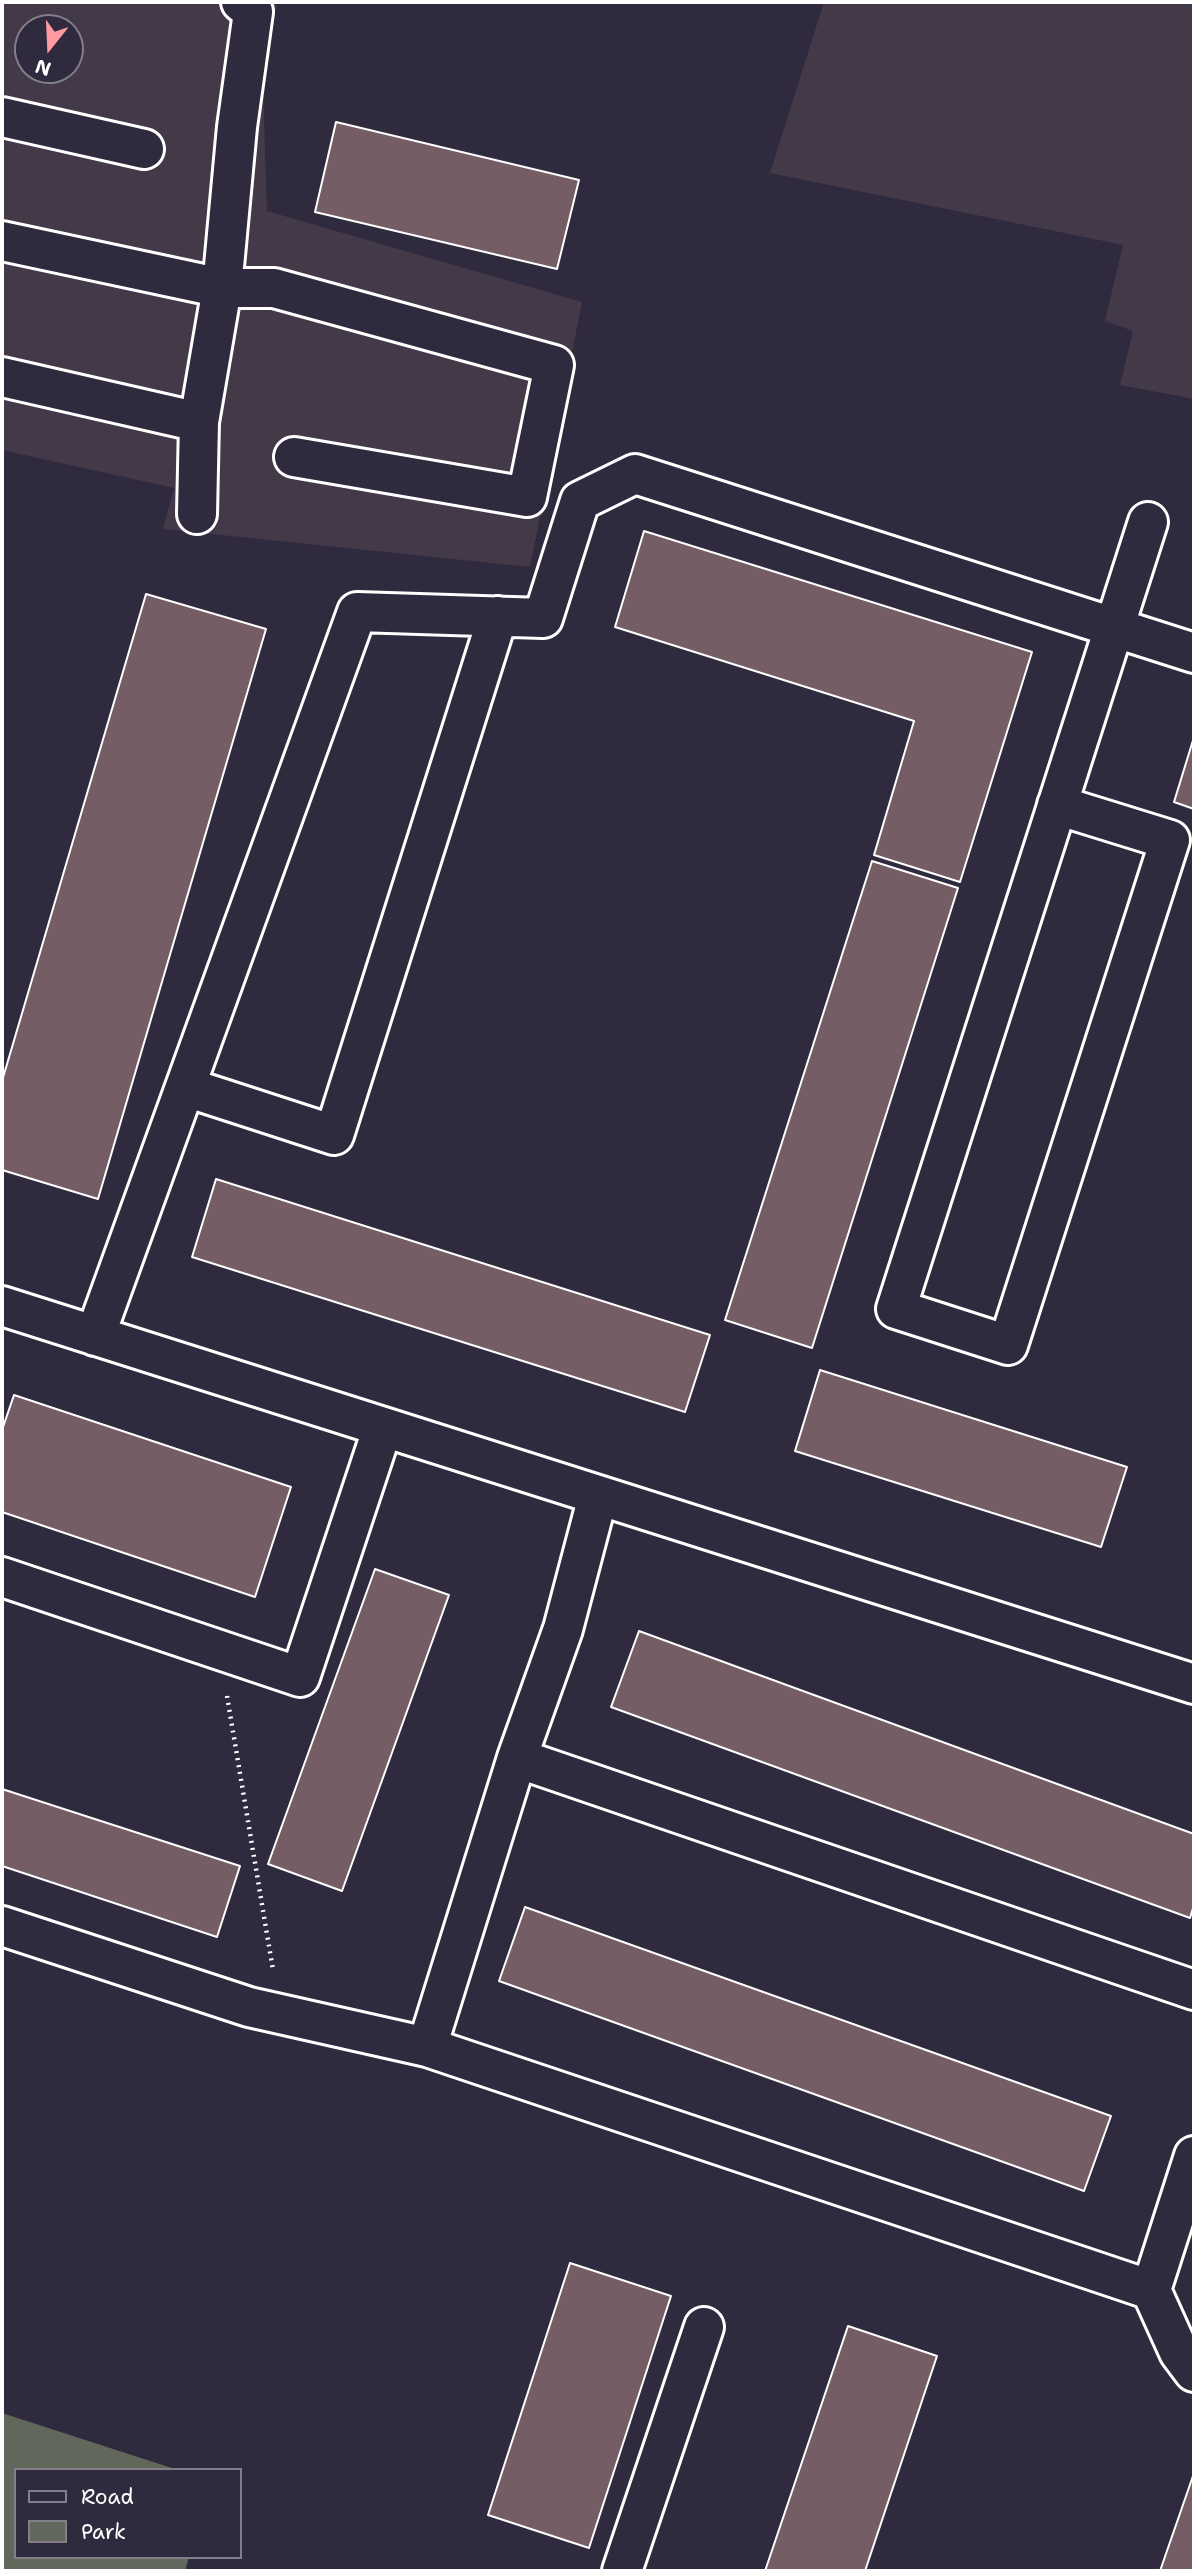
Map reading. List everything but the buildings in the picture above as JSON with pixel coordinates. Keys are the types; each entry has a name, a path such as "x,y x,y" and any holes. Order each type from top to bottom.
{"lane":[{"path":"197,514 199,422 222,288 237,127 253,12 241,2"},
{"path":"2,117 144,149"},
{"path":"2,241 222,288 274,288 554,365 527,497 294,457"},
{"path":"2,377 199,422"},
{"path":"95,1336 356,612 543,618 580,501 635,474 1194,653"},
{"path":"1057,805 1170,841 1008,1345 896,1309 1057,805 1148,522"},
{"path":"186,1087 334,1135 498,616"},
{"path":"2,1306 1194,1684"},
{"path":"2,1577 300,1677 383,1427"},
{"path":"427,2047 517,1758 563,1629 598,1496"},
{"path":"517,1758 1194,1990"},
{"path":"2,1926 249,2007 427,2047 1151,2291"},
{"path":"1194,2156 1151,2291 1179,2352 1194,2372"},
{"path":"622,2571 704,2326"}],"path":[{"path":"220,1650 280,2014"}],"shaded area":[{"path":"2,2 278,2 262,54 267,211 582,302 530,567 163,529 174,488 2,450"},
{"path":"824,2 1194,2 1194,399 1120,385 1133,331 1105,321 1123,245 770,173"}],"green space":[{"path":"2,2413 172,2468 14,2468 14,2559 188,2559 185,2571 2,2571"}]}
